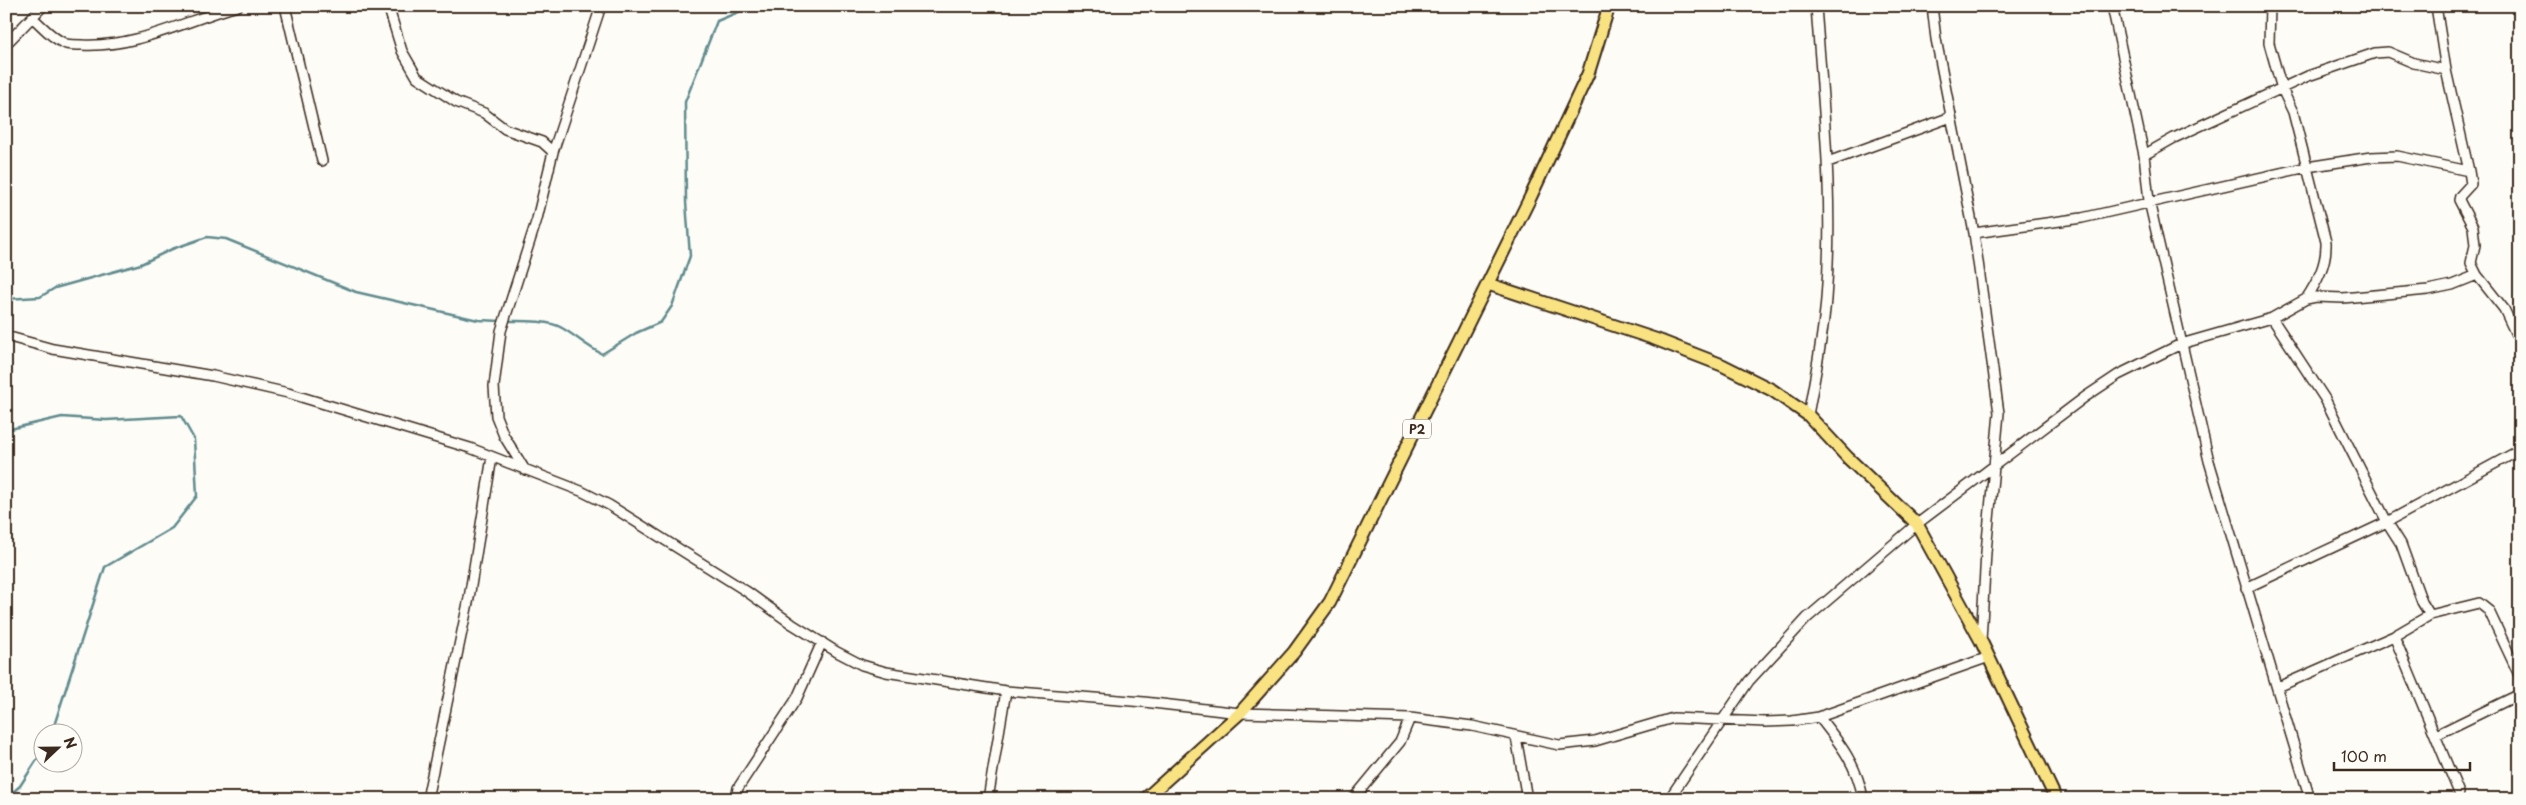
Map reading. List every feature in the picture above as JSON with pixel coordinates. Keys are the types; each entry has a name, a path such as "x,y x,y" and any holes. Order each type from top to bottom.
{"main road":[{"name":"P2","path":"1145,799 1240,713 1294,652 1330,602 1488,284 1588,74 1609,6"},
{"path":"1488,284 1655,339 1722,366 1772,390 1808,416 1848,458 1918,524 1981,641 2056,799"}],"street":[{"path":"6,44 43,6"},
{"path":"33,18 52,35 67,44 92,46 148,37 208,11 238,6"},
{"path":"285,6 322,160"},
{"path":"388,6 402,50 417,77 456,102 484,114 505,129 542,142 553,152"},
{"path":"526,470 504,436 496,416 494,386 501,331 537,219 553,152 600,6"},
{"path":"1808,416 1818,364 1826,298 1828,162 1816,6"},
{"path":"1932,6 1936,39 1974,233 1999,413 1993,466 1981,641"},
{"path":"2112,6 2144,155 2149,201 2209,461 2310,799"},
{"path":"2270,6 2269,43 2282,89 2293,112 2327,255 2313,288 2306,299"},
{"path":"2436,6 2446,70 2471,184 2460,196 2460,200 2473,227 2475,245 2471,263 2477,275 2507,314 2520,343"},
{"path":"2144,155 2174,138 2325,70 2381,52 2388,52 2414,63 2446,70"},
{"path":"1828,162 1951,117"},
{"path":"1974,233 2082,218 2149,201 2307,167 2372,157 2397,156 2469,171"},
{"path":"1669,799 1721,720 1769,657 1807,618 1918,524 2085,396 2118,375 2181,344 2272,318 2306,299 2316,297 2350,298 2428,290 2452,285 2477,275"},
{"path":"2272,318 2325,399 2387,522 2401,544 2422,602 2430,616"},
{"path":"6,336 53,349 213,376 288,393 351,410 492,456 581,491 630,516 822,642 862,665 886,672 1006,691 1144,702 1240,713 1410,718 1472,726 1559,745 1595,742 1673,718 1694,717 1721,720 1792,721 1819,717 1988,657"},
{"path":"2246,588 2387,522 2520,450"},
{"path":"427,799 469,598 492,456"},
{"path":"2278,687 2394,636 2430,616 2478,603 2484,605 2520,677"},
{"path":"2394,636 2459,793"},
{"path":"736,799 738,788 796,698 822,642"},
{"path":"988,799 1006,691"},
{"path":"2436,736 2520,694"},
{"path":"1819,717 1848,756 1855,769 1863,799"},
{"path":"1353,799 1400,742 1410,718"},
{"path":"1516,737 1527,799"}],"waterway":[{"path":"507,321 557,325 602,354 636,333 661,322 672,306 690,256 686,202 685,102 717,21 741,11 776,6"},
{"path":"6,299 40,297 55,288 141,264 172,249 207,237 226,239 356,292 478,320 502,321"},
{"path":"6,430 62,417 106,420 181,416 194,439 197,496 172,528 105,567 55,722"},
{"path":"6,798 20,786 32,767"}]}
